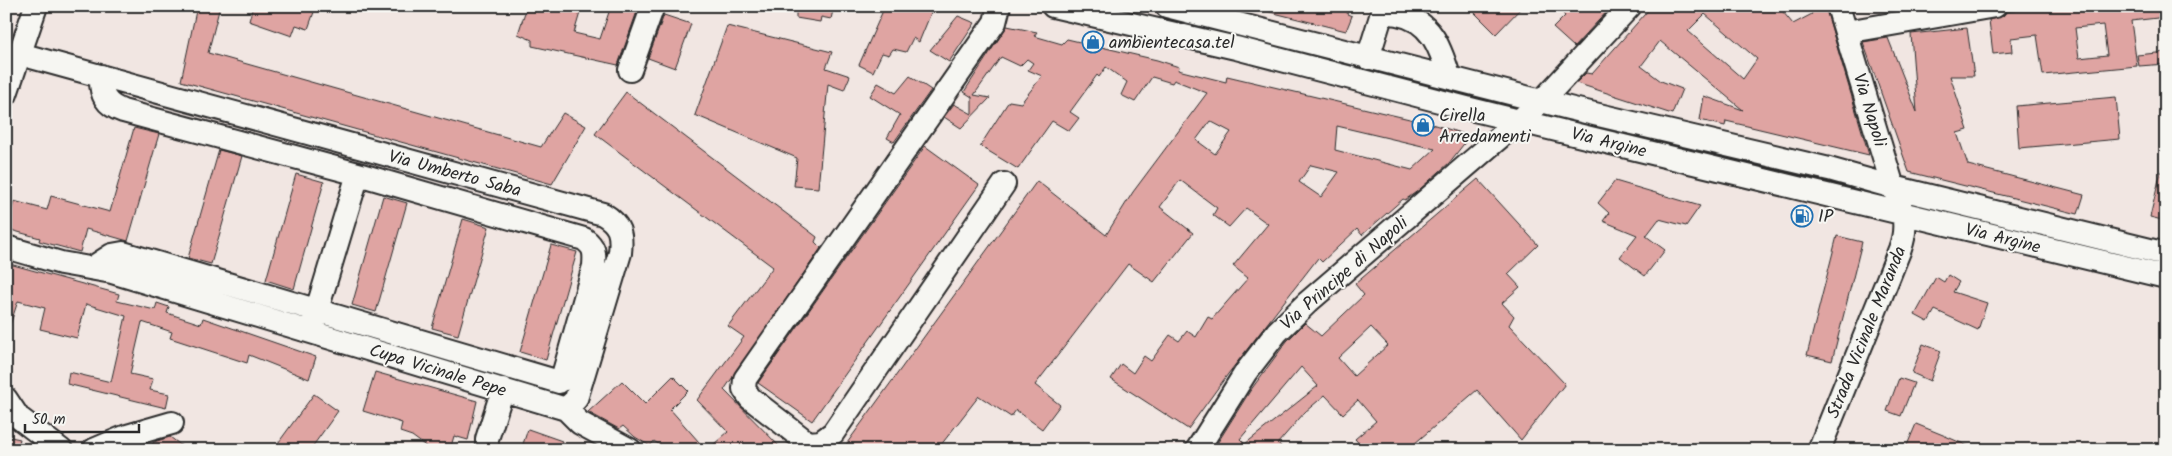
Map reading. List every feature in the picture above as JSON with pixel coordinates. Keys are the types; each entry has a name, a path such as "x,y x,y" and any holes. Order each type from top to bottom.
{"street":[{"path":"6,94 36,6"},
{"path":"630,70 653,6"},
{"path":"999,6 995,22 745,379 744,389 750,398 808,443 821,442 833,433 1004,184"},
{"name":"Via Argine","path":"1053,6 1236,48 1520,120 2166,277"},
{"name":"Via Argine","path":"1167,6 1246,15 1360,56 1830,169 1893,188 2166,254"},
{"path":"1360,56 1368,6"},
{"path":"1542,101 1630,6"},
{"name":"Via Napoli","path":"1838,6 1893,188 1904,214"},
{"path":"1846,32 1995,6"},
{"path":"1360,56 1382,13 1406,16 1428,29 1437,41 1449,76"},
{"path":"1236,48 1246,15"},
{"name":"Via Umberto Saba","path":"20,54 603,214 610,218 620,230 620,253 576,400 566,409"},
{"name":"Via Umberto Saba","path":"101,76 101,93 114,108 358,174 584,239 593,247 594,266 562,378"},
{"name":"Via Principe di Napoli","path":"1197,450 1246,372 1277,332 1308,302 1542,101"},
{"path":"313,321 358,174"},
{"name":"Strada Vicinale Maranda","path":"1820,450 1901,244 1904,214"},
{"name":"Cupa Vicinale Pepe","path":"6,247 61,263 112,272 558,382 562,378"},
{"name":"Cupa Vicinale Pepe","path":"313,321 553,407 566,409"},
{"path":"487,450 487,439 502,389"},
{"path":"6,398 10,408 18,417 61,450"},
{"path":"566,409 580,423 630,450"},
{"path":"102,448 172,423"}],"building":[{"path":"197,6 220,6 208,53 541,147 563,113 586,126 552,184 181,81"},
{"path":"253,6 296,6 314,12 308,29 296,25 292,36 249,21"},
{"path":"527,6 542,10 543,6 582,6 574,33 600,39 611,6 639,6 618,65 532,46 532,40 518,34"},
{"path":"796,6 834,6 831,19 821,17 820,22 796,18"},
{"path":"885,6 933,8 919,42 913,38 906,52 893,49 889,55 882,53 873,72 859,65"},
{"path":"1266,6 1350,6 1347,14 1352,16 1346,31 1266,11"},
{"path":"1468,6 1523,6 1496,34"},
{"path":"1557,6 1612,6 1574,47 1553,28 1565,16"},
{"path":"1652,6 1778,6 1793,24 1812,14 1808,6 1825,6 1869,155 1726,121 1725,126 1700,120 1704,96 1743,110 1660,41 1641,66 1661,81 1682,89 1672,114 1576,83 1586,73 1592,74","holes":["1705,14 1757,59 1743,79 1688,31"]},
{"path":"2048,6 2166,6 2166,17 2131,21 2137,66 2043,75 2037,35 2011,38 2012,52 1993,54 1989,20 2003,16 2006,12","holes":["2103,25 2107,55 2079,58 2075,28"]},
{"path":"664,15 691,24 675,68 648,58"},
{"path":"958,16 975,23 949,62 930,50"},
{"path":"727,26 832,52 826,68 850,76 844,90 828,84 818,188 794,186 797,158 695,115"},
{"path":"1007,26 1037,32 1034,36 1062,44 1067,39 1157,60 1179,67 1178,70 1226,82 1227,76 1435,125 1470,136 1449,163 1419,190 1405,200 1403,199 1362,235 1357,229 1322,262 1318,258 1188,429 1111,379 1121,364 1133,373 1144,356 1151,361 1170,335 1179,341 1187,331 1196,337 1208,317 1212,319 1248,278 1233,266 1268,224 1246,208 1229,227 1213,215 1217,208 1180,180 1160,207 1193,233 1154,282 1128,264 1035,385 1060,405 1042,429 1016,410 1011,417 979,396 937,450 842,450 1037,181 1106,235 1133,192 1207,93 1174,80 1172,83 1152,77 1135,102 1121,95 1127,82 1106,67 1099,77 1097,75 1070,112 1079,118 1069,131 1052,121 1018,169 980,146 1009,101 1021,103 1042,76 1028,70 1033,63 1027,59 1020,66 1001,57 974,95 990,98 961,128 944,117 954,104 972,114 972,97 964,92","holes":["1210,121 1231,132 1215,154 1196,140","1337,126 1435,149 1412,170 1335,150","1311,165 1339,172 1321,197 1299,182"]},
{"path":"1967,28 1974,76 1950,76 1968,130 1957,133 1968,165 2084,195 2078,214 1909,172 1863,42 1888,38 1917,112 1911,34"},
{"path":"2166,52 2166,64 2139,66 2137,55"},
{"path":"910,76 931,90 894,142 887,138 900,115 870,96 878,83 896,93"},
{"path":"626,92 817,237 815,242 821,248 724,390 783,450 707,450 728,432 697,400 744,337 728,326 773,267 595,134"},
{"path":"2116,97 2120,139 2019,148 2016,106"},
{"path":"134,128 159,134 128,241 86,229 80,252 39,241 40,238 7,229 14,201 47,210 51,196 110,212"},
{"path":"925,146 979,185 812,421 758,383"},
{"path":"219,150 242,156 211,264 188,258"},
{"path":"2161,171 2166,171 2166,221 2150,217"},
{"path":"296,174 324,182 294,289 266,280"},
{"path":"1478,179 1538,245 1508,274 1520,287 1502,303 1514,316 1509,325 1565,384 1521,440 1477,390 1414,444 1418,450 1365,450 1355,439 1376,421 1358,400 1343,414 1325,395 1305,412 1278,443 1284,450 1213,450 1250,391 1287,341 1305,323 1321,336 1364,295 1355,284","holes":["1371,327 1388,345 1354,376 1338,358","1301,367 1318,386 1245,444 1240,439"]},
{"path":"1615,181 1700,206 1686,226 1659,219 1646,236 1665,250 1645,276 1620,257 1637,235 1603,221 1609,213 1598,203"},
{"path":"383,196 407,203 376,312 352,305"},
{"path":"463,219 489,227 458,335 432,328"},
{"path":"1837,236 1862,242 1832,361 1807,355"},
{"path":"551,245 577,252 546,360 520,352"},
{"path":"6,263 119,294 117,301 155,310 157,303 169,307 167,313 201,324 203,318 316,357 309,379 249,355 247,363 170,338 172,332 142,322 130,374 153,379 150,390 169,394 166,408 67,384 69,372 111,382 126,316 86,304 77,338 40,329 45,308 18,301 9,328 6,328"},
{"path":"1948,275 1959,282 1953,292 1987,303 1978,330 1935,310 1928,322 1915,315 1936,277 1944,282"},
{"path":"1923,344 1941,351 1930,381 1912,373"},
{"path":"375,372 477,401 468,440 454,436 450,450 431,450 412,436 400,432 402,423 363,411"},
{"path":"673,376 688,391 670,409 706,450 666,450 654,441 650,446 635,437 623,426 619,429 588,412 622,381 645,404"},
{"path":"1899,378 1914,383 1901,416 1887,411"},
{"path":"314,394 338,411 310,450 273,450"},
{"path":"1916,424 1943,435 1977,450 1905,450"},
{"path":"528,429 562,441 558,450 521,450"},
{"path":"6,436 20,439 17,450 6,450"},
{"path":"170,437 187,450 148,450 154,442"}],"place":[{"name":"ambientecasa.tel","path":"1093,42"},
{"name":"Cirella Arredamenti","path":"1423,125"},
{"name":"IP","path":"1802,216"}]}
